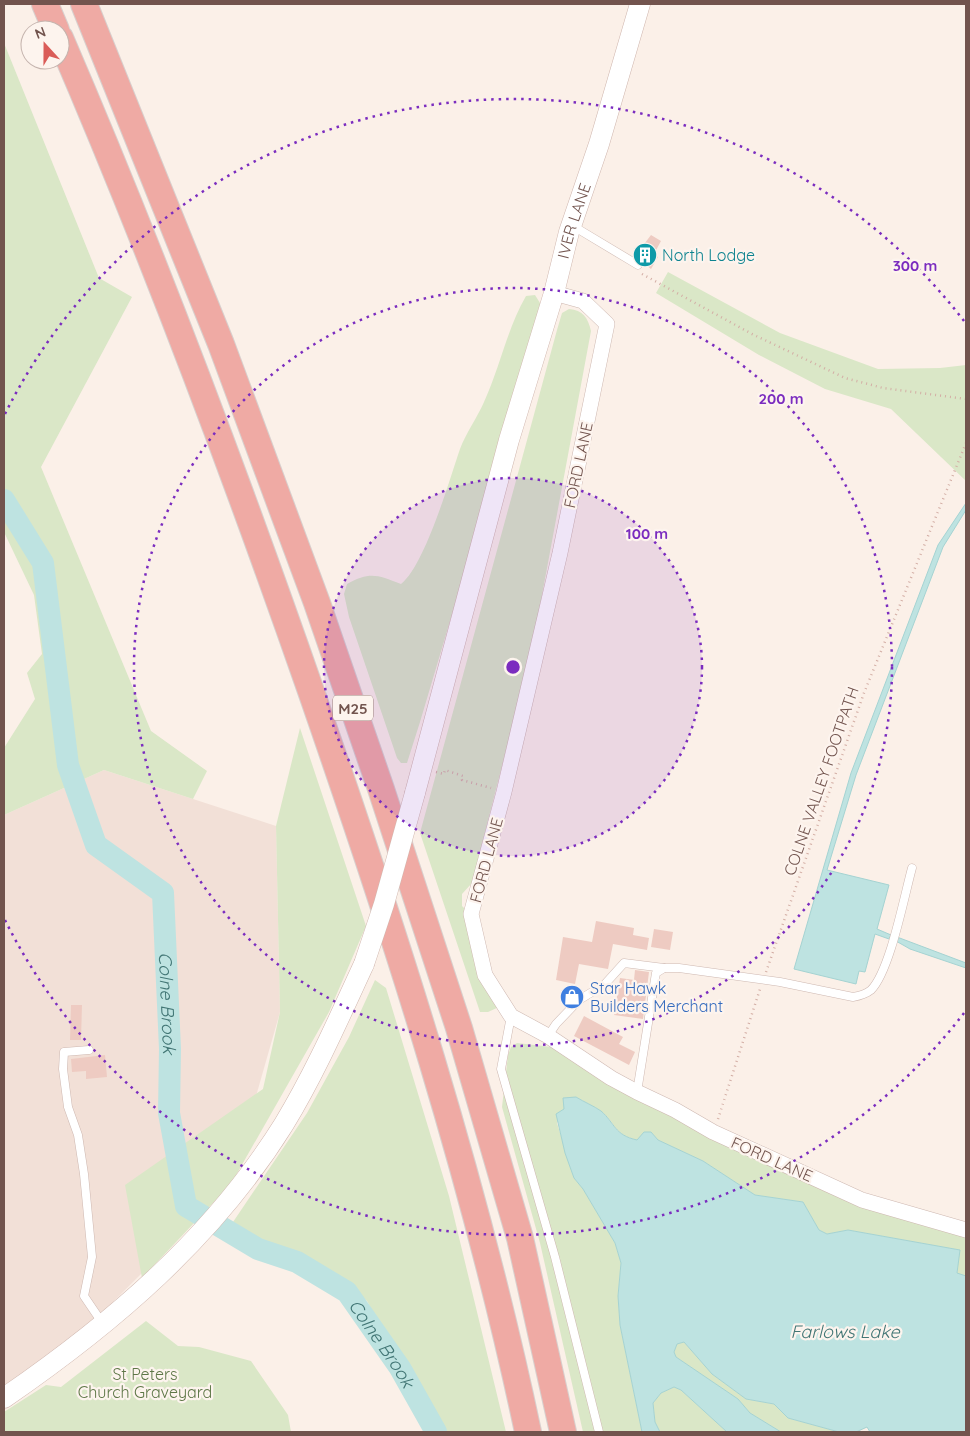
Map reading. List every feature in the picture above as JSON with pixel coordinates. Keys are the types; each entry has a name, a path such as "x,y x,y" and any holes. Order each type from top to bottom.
{"highway":[{"path":"45,4 52,20"},
{"name":"M25","path":"84,4 221,344 317,603 381,789 459,1028 520,1238 563,1432"},
{"name":"M25","path":"70,61 110,154 212,415 349,800 461,1159 499,1298 528,1432"}],"main road":[{"name":"IVER LANE","path":"4,1398 104,1326 190,1247 229,1202 284,1123 320,1058 364,964 384,904 422,768 509,440 554,293 571,225 599,144 640,4"}],"street":[{"name":"FORD LANE","path":"554,293 583,301 606,324 560,552 504,792 471,914 485,975 512,1016 548,1036 610,1078 675,1110 713,1132 862,1200 966,1230"}],"lane":[{"path":"571,225 638,265"},
{"path":"548,1036 579,1000 605,984 624,963 679,968 763,980 853,998 871,990 885,965 912,868"},
{"path":"637,1092 656,973 664,968"},
{"path":"512,1016 501,1069 555,1257 600,1432"},
{"path":"89,1050 64,1052 63,1069 68,1108 78,1135 92,1257 84,1296 104,1326"}],"path":[{"path":"657,282 752,334 845,378 883,388 966,399"},
{"name":"COLNE VALLEY FOOTPATH","path":"713,1132 763,980 864,693 966,443"},
{"path":"422,768 444,774 445,770 463,776 462,780 504,792"}],"shaded area":[{"path":"104,770 276,826 280,1012 231,1184 86,1329 4,1386 4,815"}],"green space":[{"path":"4,43 99,278 132,297 41,467 151,731 207,771 193,799 104,770 4,815 4,748 35,699 27,673 42,654 34,595 4,532"},
{"path":"668,272 780,333 878,369 940,368 966,365 966,481 891,409 825,389 759,355 656,293"},
{"path":"535,295 540,303 542,312 420,722 407,763 401,763 397,758 349,617 344,594 347,584 362,577 386,578 401,584 410,574 427,541 465,437 490,389 519,309 526,296"},
{"path":"569,309 578,311 584,316 591,331 532,649 472,883 462,894 462,906 470,914 499,1007 488,1012 480,1012 420,833 557,330 562,313"},
{"path":"300,728 366,926 329,1012 231,1184 142,1278 125,1185 263,1089 280,1012 276,826"},
{"path":"375,980 386,988 449,1196 506,1432 442,1432 415,1390 367,1301 323,1266 260,1243 233,1222 307,1113 349,1037"},
{"path":"517,1043 552,1047 861,1201 966,1231 966,1276 957,1274 959,1250 848,1230 827,1234 819,1230 803,1202 755,1195 703,1161 658,1140 651,1132 637,1140 629,1138 619,1132 601,1111 576,1097 564,1109 557,1123 574,1178 583,1189 615,1243 621,1263 618,1296 620,1325 642,1432 583,1432 540,1243 502,1107 508,1055 511,1047"},
{"name":"St Peters Church Graveyard","path":"146,1321 178,1346 199,1347 251,1361 288,1415 291,1432 4,1432 4,1412 46,1385 61,1387"},
{"path":"684,1342 712,1374 746,1399 774,1404 788,1418 839,1432 781,1432 750,1413 738,1399 676,1357 674,1352 677,1344"},
{"path":"674,1387 681,1390 727,1432 660,1432 655,1422 653,1403 661,1393"}],"water":[{"path":"966,503 966,510 943,547 856,775 827,870 889,885 877,929 891,935 889,939 875,934 865,972 859,971 856,984 794,969 851,773 938,545"},
{"path":"897,937 966,963 966,968 910,949 896,941"},
{"name":"Farlows Lake","path":"576,1097 601,1111 619,1132 629,1138 637,1140 644,1132 651,1132 658,1140 703,1161 755,1195 803,1202 819,1230 827,1234 848,1230 960,1250 957,1273 966,1276 966,1432 870,1432 867,1427 856,1432 839,1432 788,1418 774,1404 746,1399 712,1374 684,1342 677,1344 674,1352 676,1357 738,1399 750,1413 781,1432 727,1432 681,1390 674,1387 661,1393 653,1403 655,1422 660,1432 642,1432 620,1325 618,1296 621,1263 615,1243 583,1189 574,1178 565,1153 556,1114 564,1109 563,1098"}],"building":[{"name":"North Lodge","path":"651,235 661,241 654,254 658,257 651,269 635,256"},
{"path":"596,921 634,928 633,935 649,938 647,950 613,944 608,969 579,964 575,984 556,980 563,937 592,942"},
{"path":"654,929 673,932 670,950 651,947"},
{"path":"635,970 649,972 643,1019 614,1015 620,978 634,980"},
{"path":"71,1005 82,1005 81,1040 70,1040"},
{"path":"584,1016 623,1037 619,1044 635,1052 629,1065 574,1036"},
{"path":"105,1055 107,1077 86,1079 86,1071 72,1072 71,1059"}],"waterway":[{"name":"Colne Brook","path":"4,500 43,563 68,765 96,845 163,893 170,1049 169,1113 186,1206 258,1249 297,1262 347,1292 400,1368 436,1432"}],"place":[{"name":"North Lodge","path":"645,255"},
{"name":"Star Hawk Builders Merchant","path":"572,997"}]}
